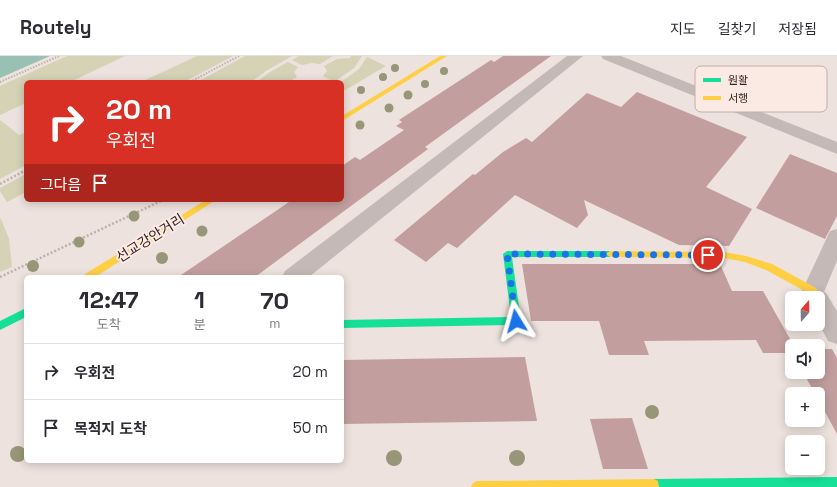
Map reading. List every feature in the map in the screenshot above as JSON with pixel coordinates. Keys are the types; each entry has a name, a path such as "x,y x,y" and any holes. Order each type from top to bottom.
{"street":[{"path":"344,118 444,56"},
{"path":"296,275 576,56"},
{"path":"608,56 695,91"},
{"path":"747,112 837,148"},
{"name":"선교강안거리","path":"91,275 209,202"},
{"path":"818,291 837,237"},
{"path":"344,324 516,321 507,254 724,255 746,259 768,267 808,291"},
{"path":"825,312 837,333"},
{"path":"0,326 24,313"},
{"path":"477,487 837,483"}],"path":[{"path":"0,82 59,56"},
{"path":"194,80 239,56"},
{"path":"0,184 24,171"},
{"path":"0,277 159,202"}],"shaded area":[{"path":"67,56 125,56 74,80 24,80 24,104 0,115 0,86"},
{"path":"197,56 233,56 188,80 145,80"},
{"path":"245,56 292,56 254,80 201,80"},
{"path":"299,56 333,56 320,64 312,63 302,65 292,60"},
{"path":"351,56 362,56 354,68 337,80 330,80 323,76 327,71 324,66 337,59 350,58"},
{"path":"367,57 386,66 344,91 344,80 359,69"},
{"path":"288,62 298,67 294,72 297,77 292,80 260,80"},
{"path":"0,120 19,135 24,133 24,166 0,179"},
{"path":"24,175 24,193 7,202 0,191 0,188"},
{"path":"0,219 9,239 12,267 0,272"}],"water":[{"path":"0,56 50,56 0,78"}],"building":[{"path":"503,56 551,56 425,147 428,149 258,275 181,275 289,202 344,202 344,165 355,157 360,160 404,130 396,126 402,122 399,120 491,60 494,62"},
{"path":"637,92 747,137 706,187 752,209 729,246 679,245 584,200 588,215 577,228 515,195 457,248 448,243 426,262 394,240 473,174 475,175 503,152 526,138 532,142 587,93 621,107"},
{"path":"790,154 837,173 837,216 825,239 756,208"},
{"path":"522,264 720,264 732,291 763,291 790,339 785,339 785,353 763,353 756,340 644,341 649,355 609,355 599,321 531,321"},
{"path":"825,349 832,349 837,358 837,434 825,412 825,387 811,387 807,379 825,379"},
{"path":"525,357 537,421 344,424 344,360"},
{"path":"632,418 648,469 603,469 590,419"}],"traffic: fast":[{"path":"344,324 516,321 507,254 610,254"},
{"path":"0,326 24,313"},
{"path":"654,485 837,483"}],"traffic: slow":[{"path":"344,118 444,56"},
{"path":"91,275 209,202"},
{"path":"610,254 724,255 746,259 769,267 813,291"},
{"path":"477,487 654,485"}],"route":[{"path":"516,321 507,254 708,255"}]}
